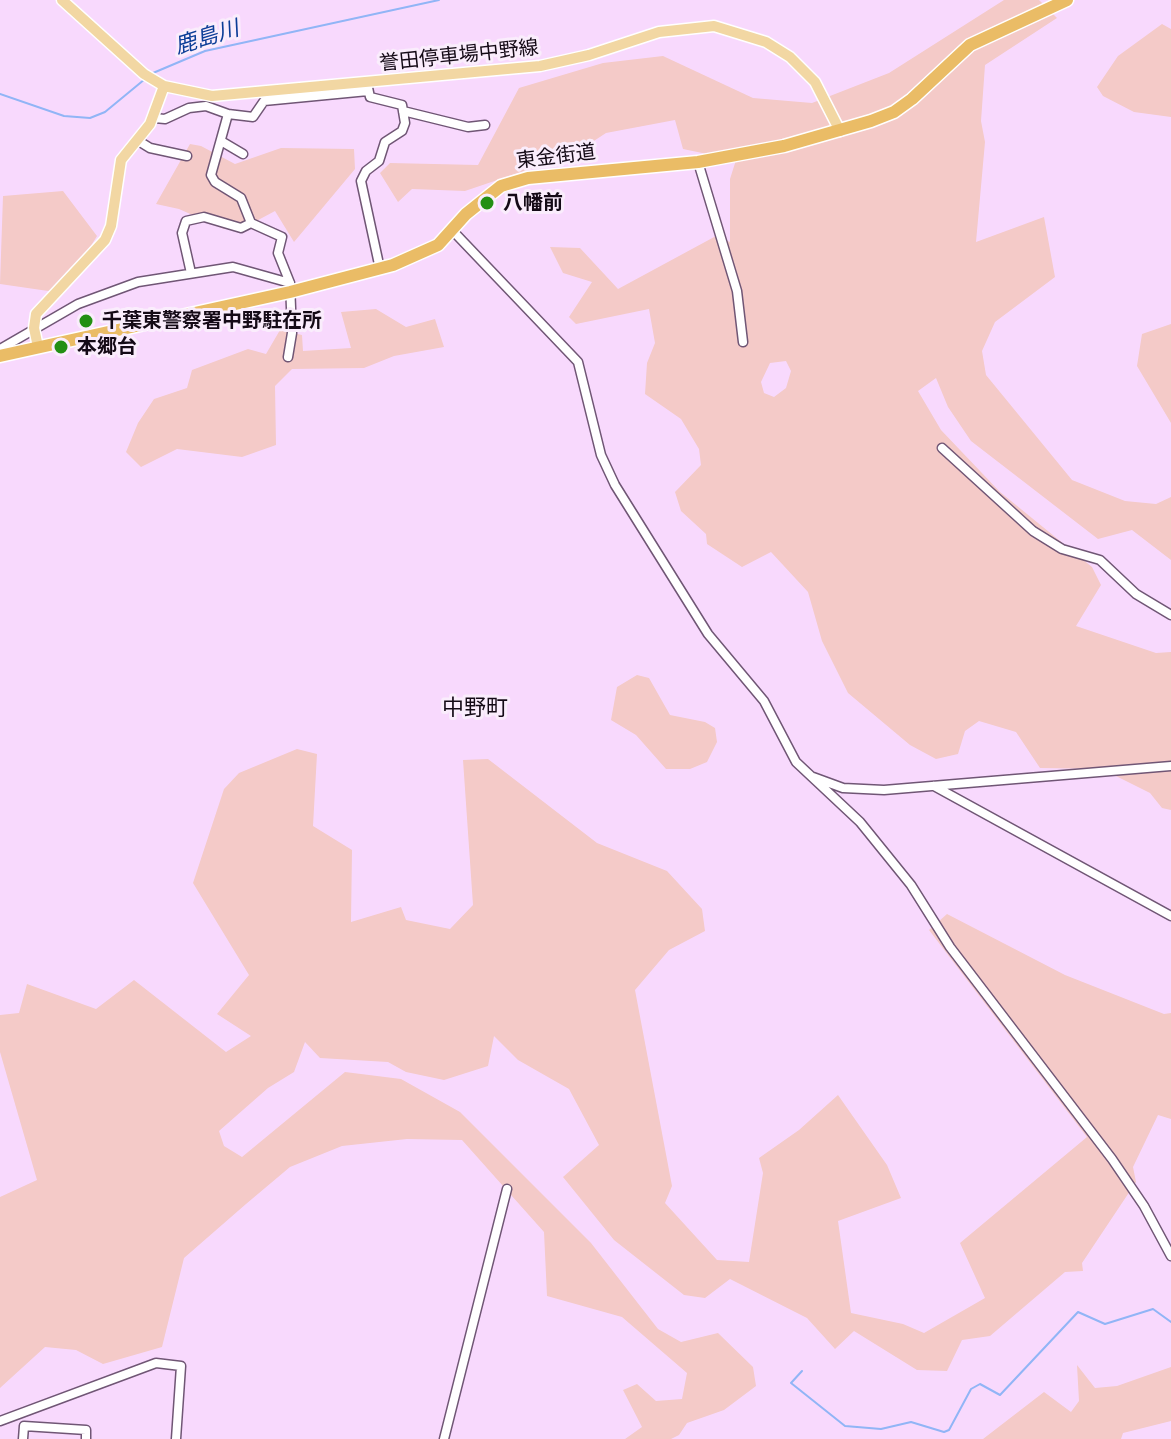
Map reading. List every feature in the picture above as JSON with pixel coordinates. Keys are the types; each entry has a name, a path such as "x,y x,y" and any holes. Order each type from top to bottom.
{"highway":[{"name":"東金街道","path":"0,356 380,269 423,254 478,203 501,186 514,182 698,162 840,131 894,112 970,45 1067,0"}],"main road":[{"name":"誉田停車場中野線","path":"62,0 148,77 164,86 213,101 368,87 540,66 684,27 714,26 742,32 790,57 815,82 840,131"},
{"path":"38,347 34,328 39,308 105,240 111,226 121,160 154,118 164,86"}],"street":[{"path":"154,118 165,119 213,101 228,114 253,117 264,101 368,87 377,101 402,105 402,131 385,142 379,161 366,171 361,181 380,269"},
{"path":"403,111 468,127 485,125"},
{"path":"228,114 212,179 241,198 251,223 282,237 278,253 290,288 292,333 288,357"},
{"path":"137,140 150,148 187,156"},
{"path":"221,141 243,154"},
{"path":"698,162 737,291 743,342"},
{"path":"191,273 182,233 186,221 204,217 241,228 251,223"},
{"path":"452,230 578,362 601,455 615,485 708,634 764,701 786,748 809,776 860,822 911,885 950,947 1112,1159 1144,1206 1171,1256"},
{"path":"0,349 78,304 126,285 233,267 290,288"},
{"path":"942,448 1033,531 1062,549 1100,560 1136,594 1171,615"},
{"path":"809,776 843,788 884,790 1171,766"},
{"path":"933,785 1171,916"},
{"path":"444,1439 507,1189"},
{"path":"0,1421 156,1363 181,1366 176,1439"},
{"path":"23,1439 24,1426 86,1430 86,1439"}],"shaded area":[{"path":"1004,0 1039,0 1057,18 985,65 981,121 985,142 976,242 1044,217 1055,277 995,322 982,351 986,375 1072,480 1125,501 1156,504 1171,497 1171,560 1132,530 1098,539 971,441 948,407 936,378 918,391 941,430 1000,492 1092,567 1101,585 1076,626 1156,653 1171,652 1171,810 1162,808 1150,793 1102,769 1040,768 1016,732 979,721 965,731 958,754 936,759 910,745 848,693 822,641 808,592 771,552 742,567 707,544 706,534 681,511 675,492 701,465 699,449 681,419 645,394 647,363 655,343 649,309 576,324 569,317 592,282 563,273 550,247 580,248 618,289 716,236 730,242 730,179 736,160 683,149 675,120 606,133 574,154 465,191 412,189 398,202 380,173 390,163 478,165 519,88 603,63 663,56 753,98 812,103 889,73","holes":["786,361 791,371 786,388 774,397 764,393 761,382 770,363"]},
{"path":"1162,24 1171,29 1171,117 1134,112 1103,96 1097,87 1118,56"},
{"path":"190,144 201,146 235,164 281,148 354,149 355,169 294,242 275,211 247,226 224,229 179,209 156,204"},
{"path":"63,191 97,236 62,293 0,284 3,196"},
{"path":"376,309 406,327 435,319 444,347 394,356 364,368 292,369 275,386 276,445 242,457 177,449 141,467 126,452 138,423 154,399 187,388 192,370 248,349 266,354 280,330 302,335 303,351 351,348 341,312"},
{"path":"1171,324 1171,423 1137,366 1142,334"},
{"path":"637,675 649,678 670,715 705,722 715,728 717,742 707,762 690,769 666,769 636,735 611,720 617,687"},
{"path":"297,749 317,754 313,826 352,850 351,922 401,907 406,920 450,929 473,905 463,760 488,759 597,843 667,871 702,909 705,931 669,950 635,990 672,1186 665,1203 717,1260 749,1262 763,1173 759,1158 799,1130 838,1095 887,1165 901,1198 838,1221 851,1313 903,1324 924,1333 985,1298 960,1243 1087,1137 929,930 947,914 1065,975 1164,1014 1171,1013 1171,1119 1158,1115 1133,1167 1136,1182 1082,1263 1083,1271 1065,1272 990,1336 962,1340 947,1371 917,1370 854,1331 835,1349 807,1318 730,1279 705,1298 684,1295 614,1240 563,1177 599,1145 569,1089 518,1060 494,1036 488,1066 444,1080 406,1072 388,1062 320,1058 305,1042 294,1072 268,1088 219,1131 224,1146 242,1157 345,1072 401,1079 460,1112 591,1243 658,1329 681,1342 718,1333 753,1367 756,1386 724,1410 687,1423 679,1435 671,1439 625,1439 642,1427 623,1390 637,1384 656,1401 682,1399 687,1373 622,1317 547,1296 544,1232 462,1140 407,1139 342,1146 290,1167 246,1204 184,1258 162,1347 103,1364 76,1350 45,1347 0,1388 0,1197 37,1180 0,1052 0,1015 19,1013 27,984 96,1009 134,980 226,1052 251,1036 217,1014 249,975 193,883 224,789 239,773"},
{"path":"1077,1365 1095,1388 1117,1386 1171,1367 1171,1421 1123,1433 1121,1439 983,1439 1044,1392 1071,1412 1079,1401"}],"waterway":[{"name":"鹿島川","path":"153,73 205,51 439,0"},
{"name":"鹿島川","path":"0,94 64,116 90,118 105,112 145,79"},
{"path":"802,1371 791,1383 845,1426 881,1429 911,1422 944,1432 949,1430 971,1389 980,1384 1000,1395 1078,1312 1105,1324 1153,1309 1171,1322"}],"place":[{"name":"八幡前","path":"487,203"},
{"name":"千葉東警察署中野駐在所","path":"86,321"},
{"name":"本郷台","path":"61,347"}],"district":[{"name":"中野町","path":"475,709"}]}
